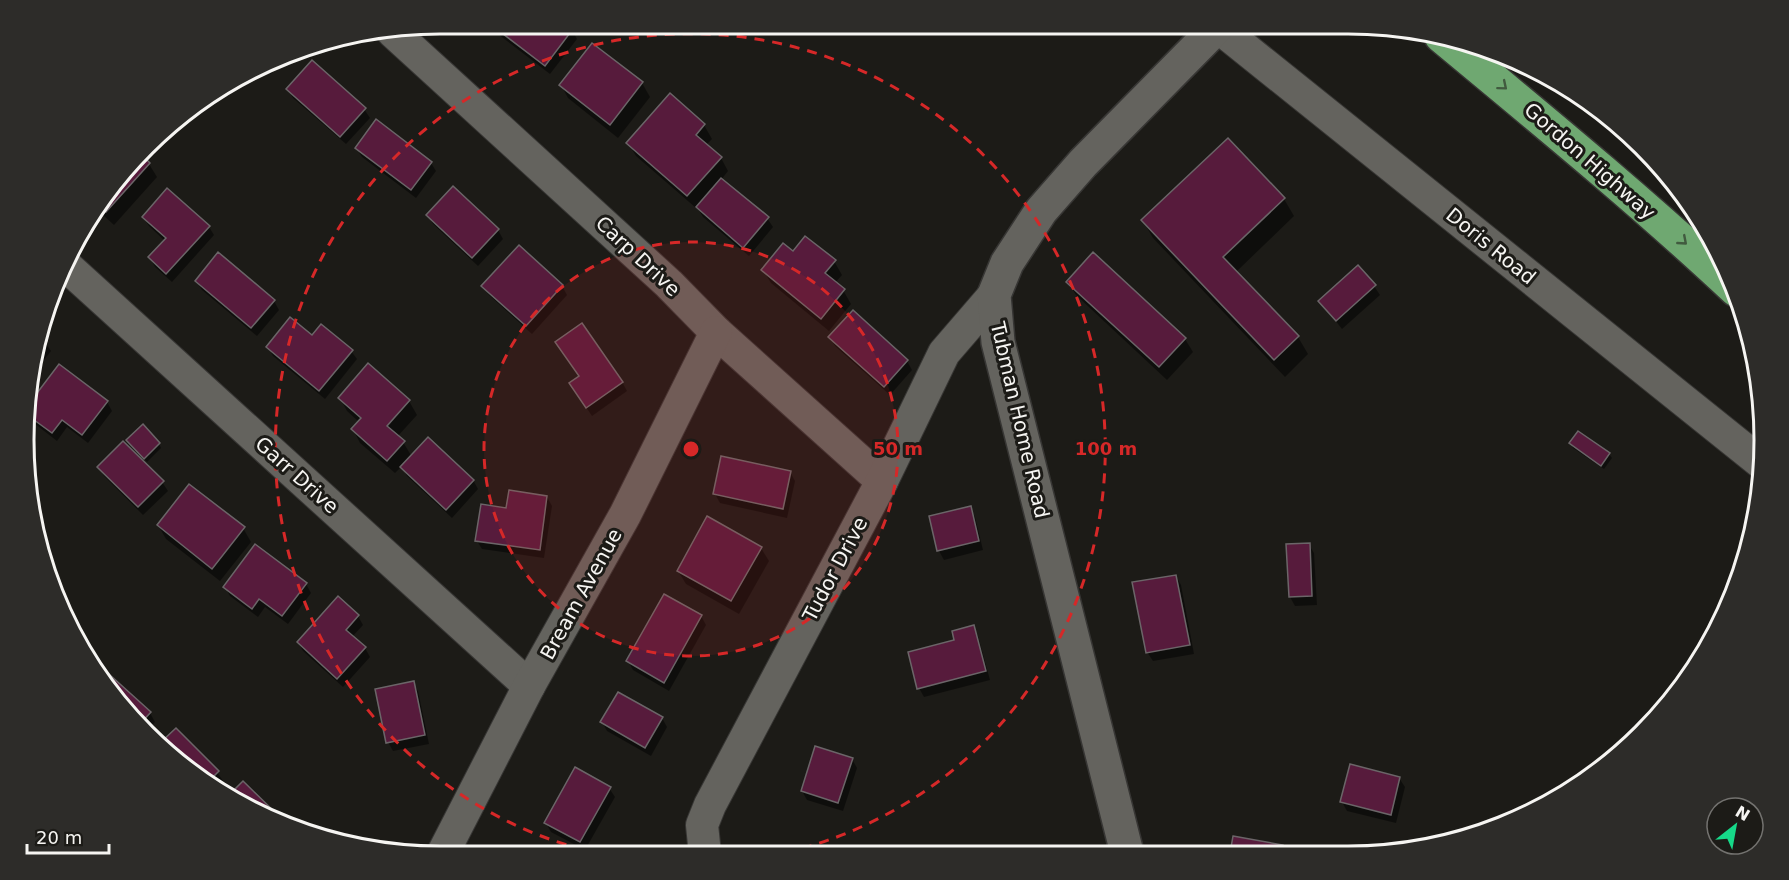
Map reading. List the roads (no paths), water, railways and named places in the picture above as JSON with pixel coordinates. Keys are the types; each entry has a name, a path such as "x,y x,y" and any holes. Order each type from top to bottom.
{"highway":[{"name":"Gordon Highway","path":"1456,49 1583,154 1719,275"}],"street":[{"name":"Tubman Home Road","path":"1124,846 998,342 994,295 1007,263 1041,211 1083,163 1210,34"},
{"name":"Doris Road","path":"1228,34 1754,457"},
{"name":"Carp Drive","path":"398,37 669,284 716,332 882,481"},
{"name":"Garr Drive","path":"72,271 529,686"},
{"name":"Tudor Drive","path":"704,846 702,825 710,805 882,481 945,353 994,295"},
{"name":"Bream Avenue","path":"447,846 529,686 625,515 716,332"}]}
